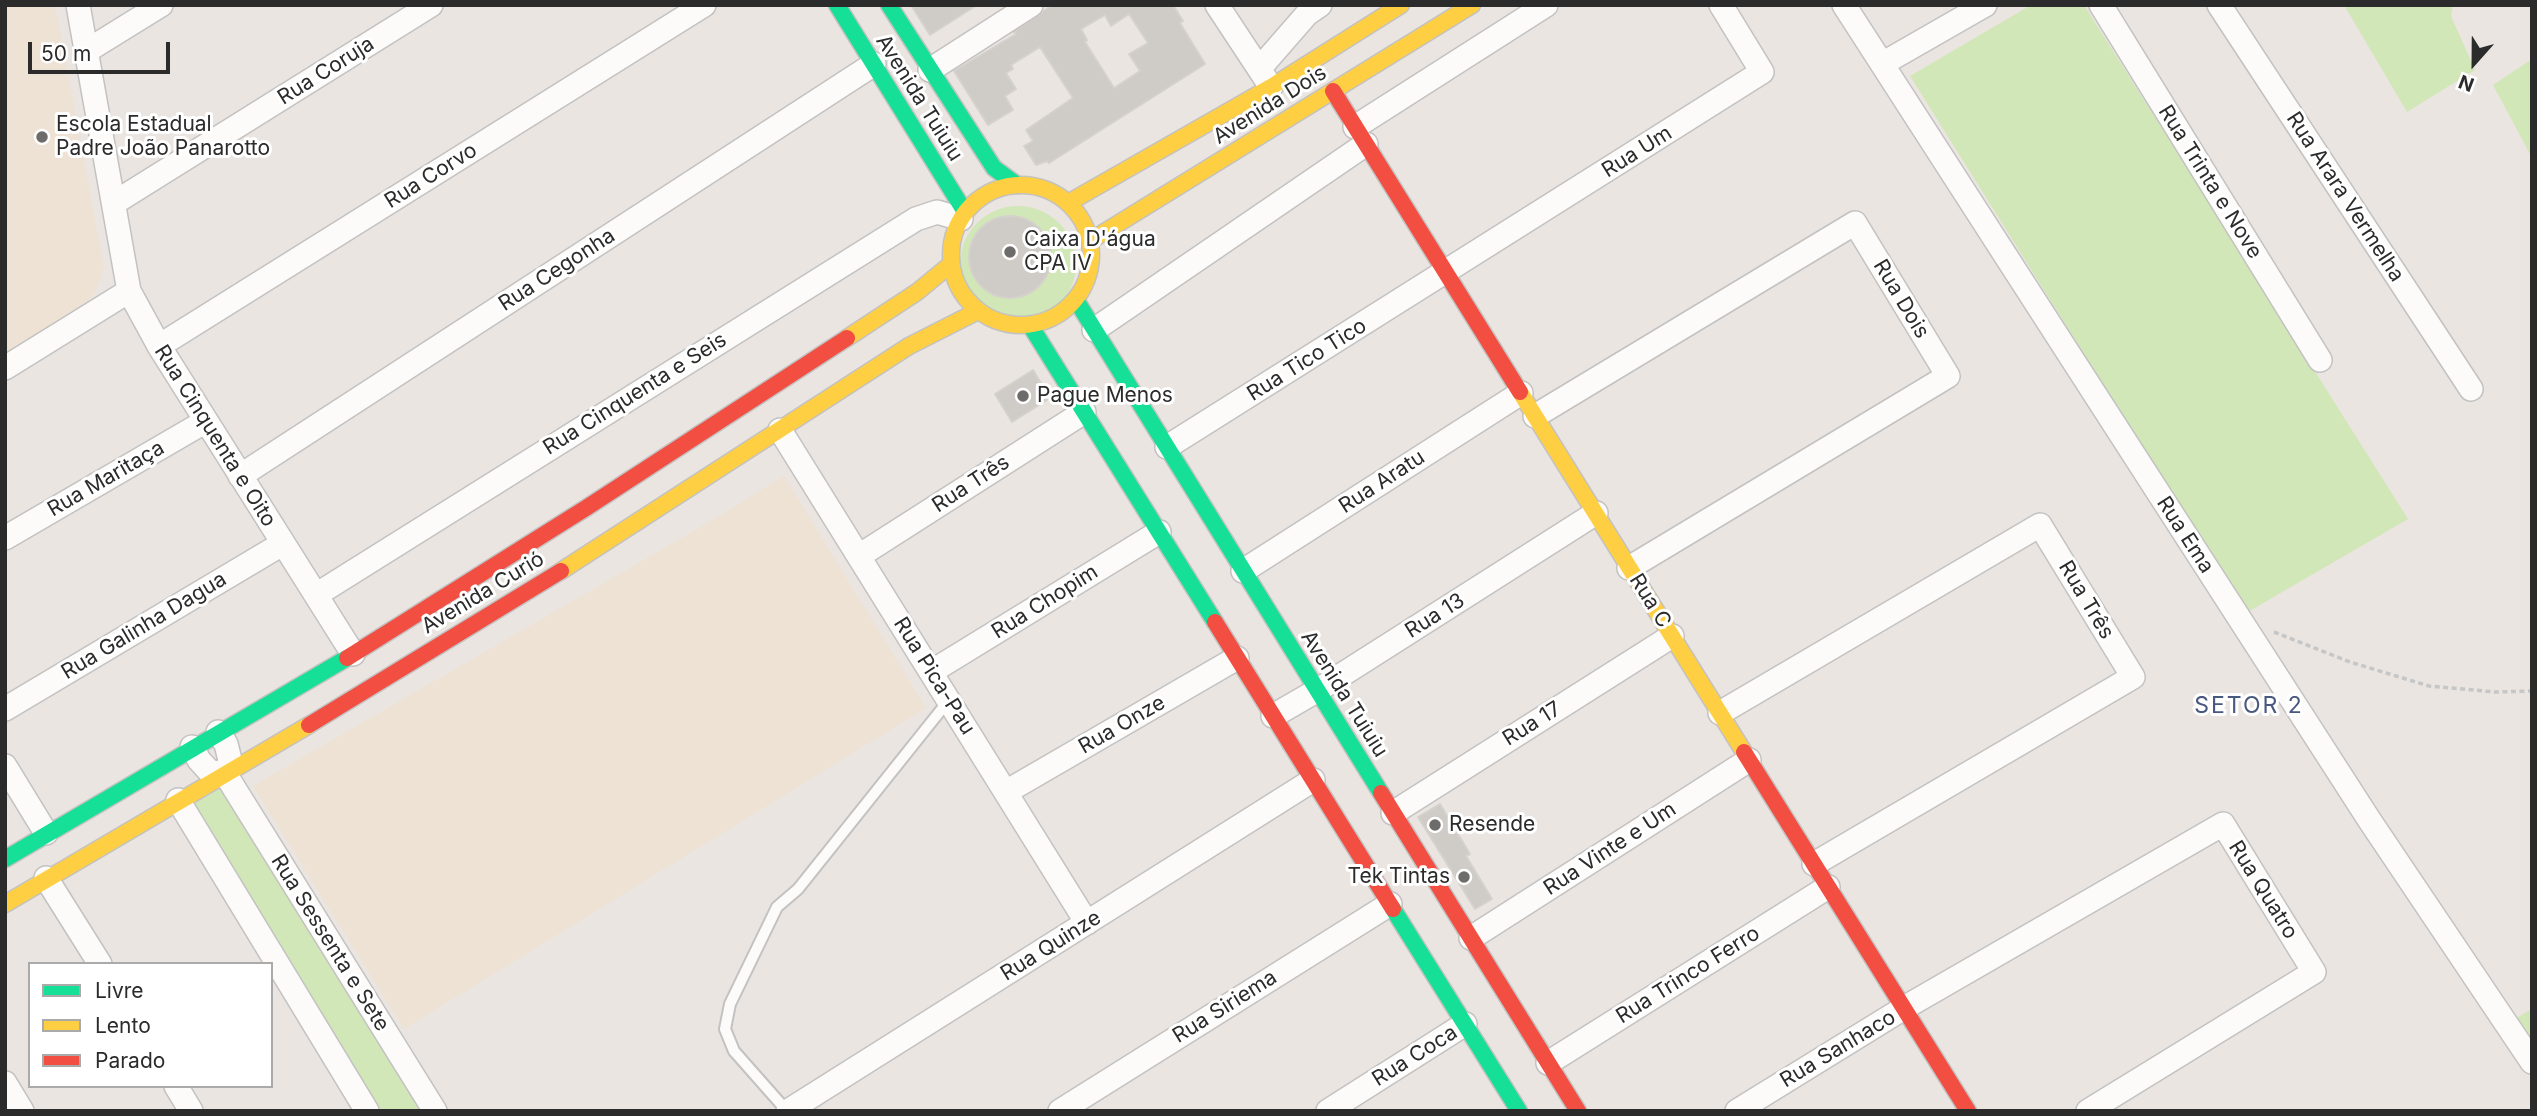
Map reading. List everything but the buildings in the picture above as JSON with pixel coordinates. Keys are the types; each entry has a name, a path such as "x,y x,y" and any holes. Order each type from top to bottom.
{"main road":[{"name":"Avenida Tuiuiu","path":"837,5 963,216"},
{"name":"Avenida Tuiuiu","path":"889,5 994,169 1017,185"},
{"name":"Avenida Dois","path":"1068,203 1265,77 1401,5"},
{"name":"Avenida Dois","path":"1090,241 1472,5"},
{"name":"Rua C","path":"1332,91 1968,1111"},
{"path":"1017,185 1052,193 1068,203 1082,220 1090,241 1091,262 1086,282 1076,300 1055,316 1030,325 1012,325 994,320 978,311 960,290 951,264 952,240 963,216 979,198 997,189 1017,185"},
{"name":"Avenida Curió","path":"5,859 353,654 586,508 906,300 951,264"},
{"name":"Avenida Tuiuiu","path":"1076,300 1577,1111"},
{"name":"Avenida Curió","path":"5,904 178,800 226,775 607,543 909,346 978,311"},
{"path":"1030,325 1519,1111"}],"street":[{"name":"Rua Cinquenta e Oito","path":"78,5 129,291 159,346 353,654"},
{"path":"85,52 161,5"},
{"name":"Rua Coruja","path":"114,203 431,5"},
{"name":"Rua Corvo","path":"159,346 704,5"},
{"path":"930,70 1031,5"},
{"path":"1217,5 1265,77 1307,14 1320,5"},
{"path":"1094,330 1360,136 1546,5"},
{"name":"Rua Um","path":"1446,273 1762,72 1721,5"},
{"name":"Rua Ema","path":"1844,5 2370,821 2532,1062"},
{"path":"1882,64 1985,5"},
{"name":"Rua Trinta e Nove","path":"2101,5 2320,360"},
{"name":"Rua Arara Vermelha","path":"2219,5 2471,389"},
{"name":"Rua Cegonha","path":"240,476 874,64"},
{"name":"Rua Cinquenta e Seis","path":"316,594 916,219 937,212 963,216"},
{"name":"Rua Dois","path":"1535,416 1855,223 1948,376 1629,568"},
{"name":"Rua Tico Tico","path":"1167,447 1446,273"},
{"path":"7,364 129,291"},
{"name":"Rua Aratu","path":"1243,571 1521,393"},
{"name":"Rua Três","path":"859,556 1084,412"},
{"name":"Rua Maritaça","path":"5,538 206,421"},
{"name":"Rua Pica-Pau","path":"780,430 1087,922"},
{"name":"Rua 13","path":"1273,716 1596,513"},
{"name":"Rua Três","path":"1720,713 2040,525 2133,677 1814,864"},
{"name":"Rua Chopim","path":"931,672 1159,532"},
{"name":"Rua Galinha Dagua","path":"5,709 282,544"},
{"name":"Rua 17","path":"1393,813 1672,636"},
{"name":"Rua Onze","path":"1006,792 1237,658"},
{"name":"Rua Sessenta e Sete","path":"218,732 226,744 230,760 226,775"},
{"name":"Rua Sessenta e Sete","path":"192,747 209,771 226,775 435,1111"},
{"name":"Rua Vinte e Um","path":"1471,938 1749,760"},
{"path":"5,766 46,833"},
{"name":"Rua Quinze","path":"788,1111 1313,780"},
{"path":"178,800 367,1111"},
{"name":"Rua Quatro","path":"1904,1008 2223,824 2314,972 2088,1111"},
{"path":"46,878 99,962"},
{"name":"Rua Trinco Ferro","path":"1548,1063 1828,887"},
{"name":"Rua Siriema","path":"1060,1111 1390,904"},
{"name":"Rua Sanhaco","path":"1737,1111 1904,1008"},
{"name":"Rua Coca","path":"1328,1111 1465,1024"},
{"path":"5,1083 22,1111"},
{"path":"177,1088 191,1111"}],"lane":[{"path":"788,1111 734,1051 725,1029 730,1004 777,907 798,889 949,700"}],"path":[{"path":"2239,619 2350,662 2429,686 2495,692 2532,691"}],"shaded area":[{"name":"Escola Estadual Padre João Panarotto","path":"5,5 55,5 104,269 94,294 80,312 12,357 5,346"},
{"path":"784,476 926,708 404,1029 253,786"}],"green space":[{"path":"2031,5 2084,5 2408,519 2246,613 1910,76"},
{"path":"2344,5 2453,5 2451,16 2475,70 2407,112"},
{"path":"2532,59 2532,158 2493,85"},
{"path":"1018,206 1040,211 1059,223 1071,242 1076,264 1071,286 1059,305 1040,317 1018,322 996,317 977,305 965,286 960,264 965,242 977,223 996,211"},
{"path":"225,785 426,1111 377,1111 189,807"},
{"path":"2532,1009 2532,1042 2516,1018"}],"traffic: fast":[{"path":"837,5 965,212"},
{"path":"889,5 994,168 1017,185"},
{"path":"1076,300 1381,793"},
{"path":"1030,325 1215,622"},
{"path":"5,859 347,658"},
{"path":"1393,909 1519,1111"}],"traffic: slow":[{"path":"1068,203 1271,87 1401,5"},
{"path":"1090,241 1472,5"},
{"path":"1021,185 1048,190 1070,206 1086,228 1091,255 1086,282 1070,304 1048,320 1021,325 994,320 972,304 956,282 951,255 956,228 972,206 994,190 1021,185"},
{"path":"847,338 917,292 951,264"},
{"path":"561,571 909,346 978,311"},
{"path":"1520,392 1744,752"},
{"path":"5,904 309,725"}],"traffic: jam":[{"path":"1333,91 1520,392"},
{"path":"347,658 586,508 847,338"},
{"path":"309,725 561,571"},
{"path":"1215,622 1393,909"},
{"path":"1744,752 1968,1111"},
{"path":"1381,793 1578,1111"}],"place":[{"name":"Escola Estadual Padre João Panarotto","path":"42,137"},
{"name":"Caixa D'água CPA IV","path":"1010,252"},
{"name":"Pague Menos","path":"1023,396"},
{"name":"Resende","path":"1435,825"},
{"name":"Tek Tintas","path":"1464,877"}],"district":[{"name":"SETOR 2","path":"2249,706"}]}
